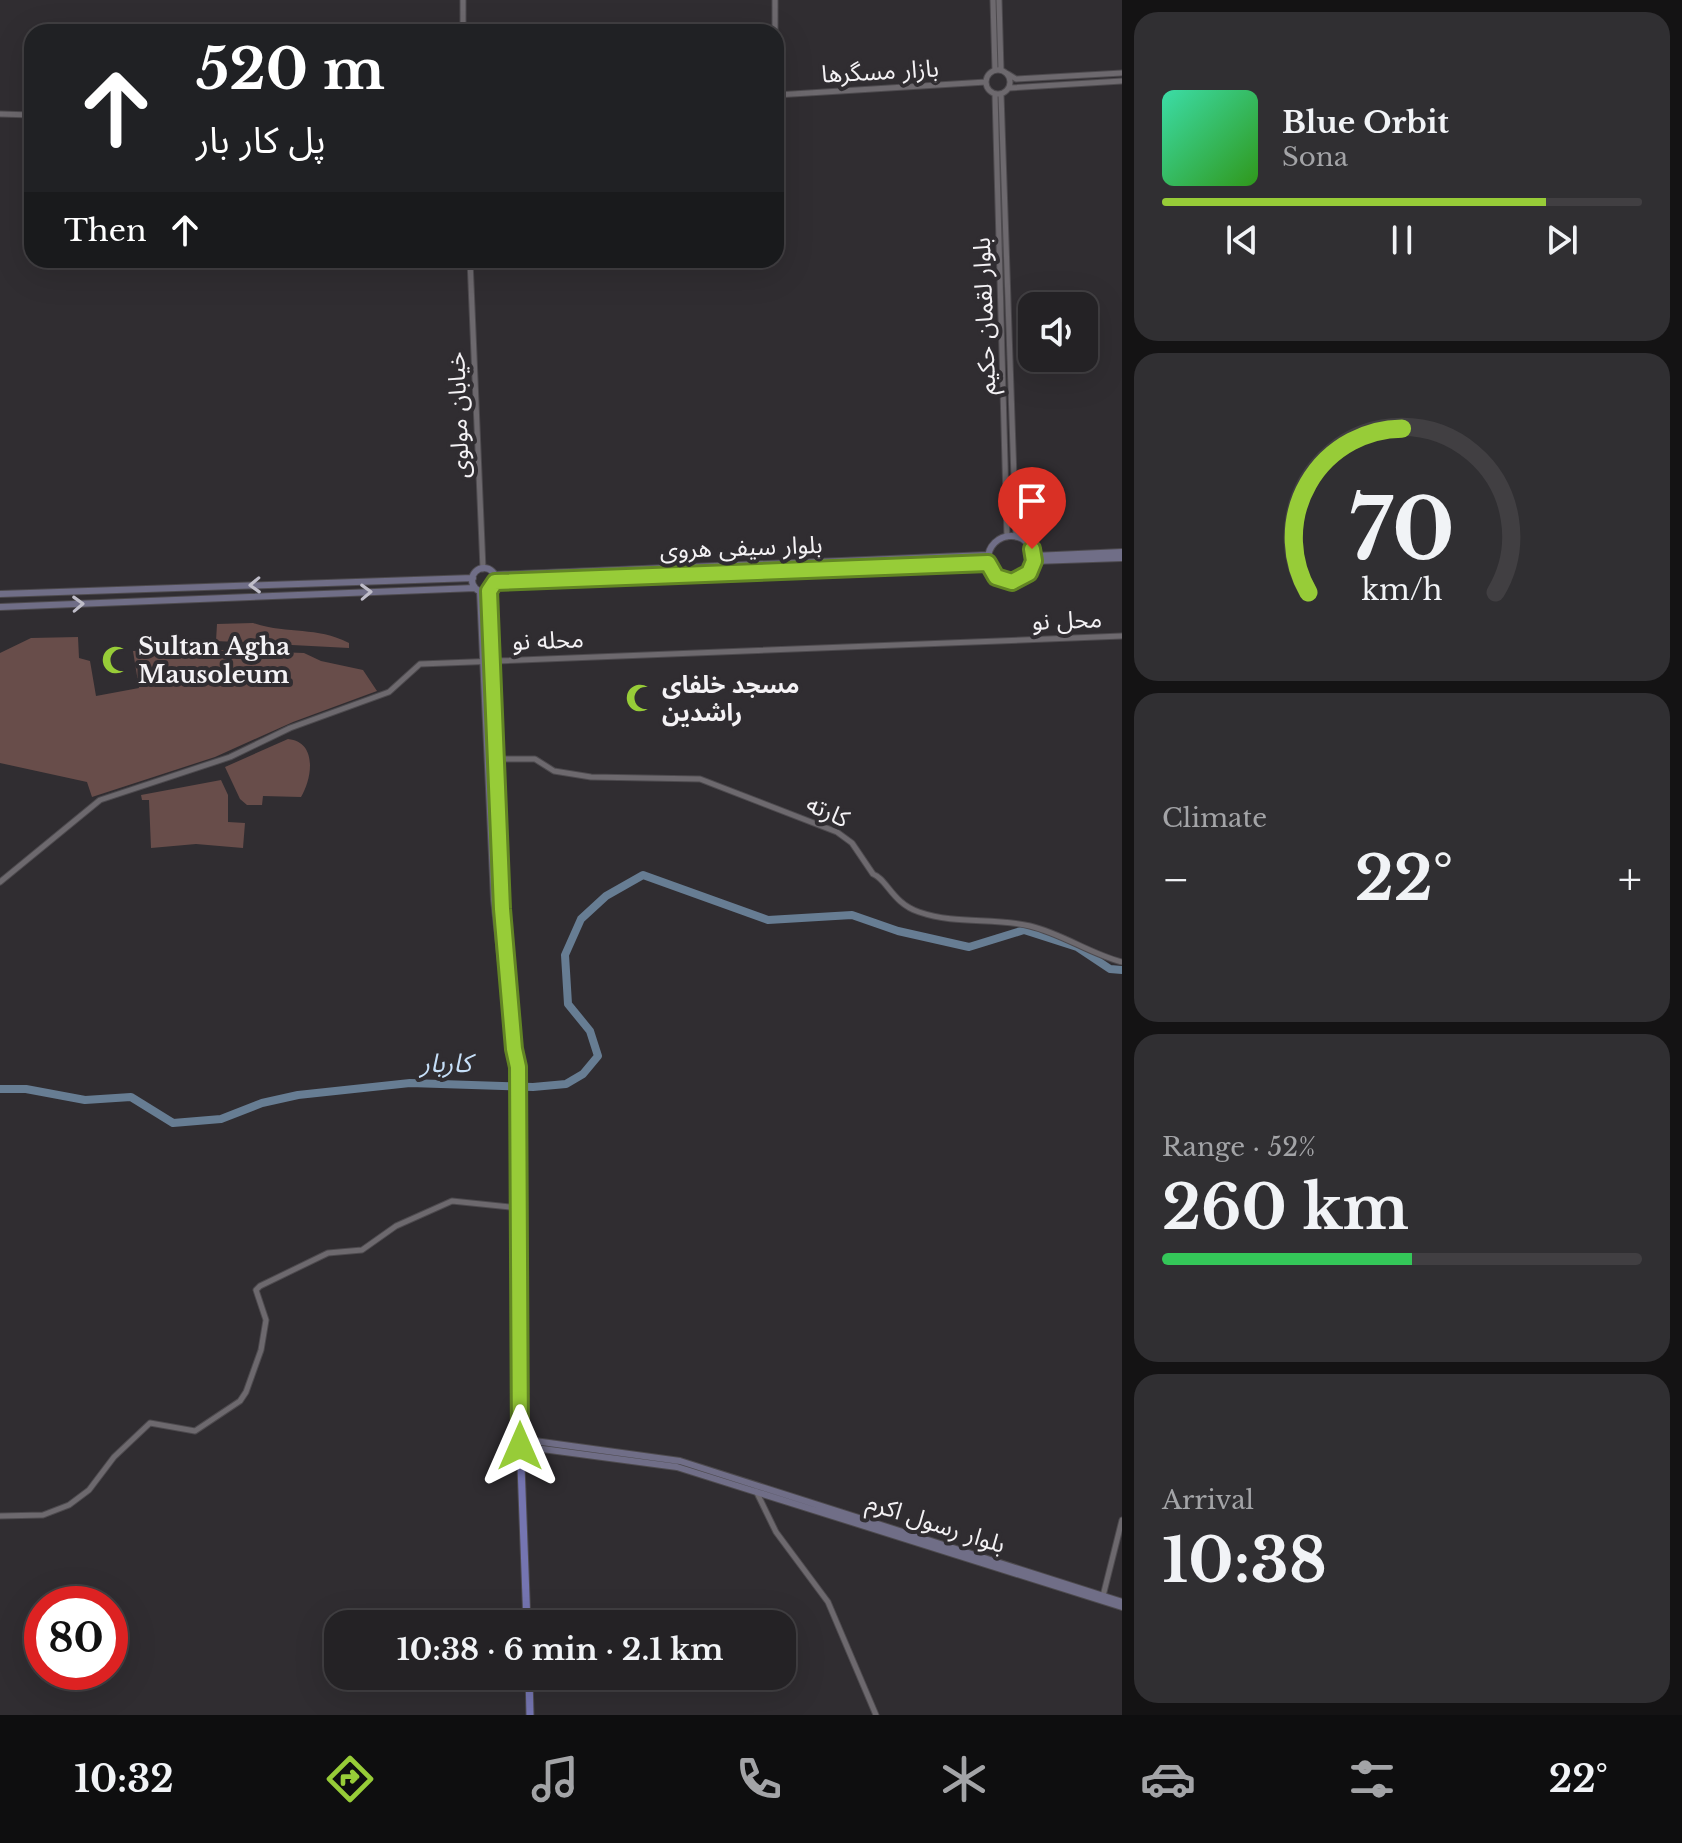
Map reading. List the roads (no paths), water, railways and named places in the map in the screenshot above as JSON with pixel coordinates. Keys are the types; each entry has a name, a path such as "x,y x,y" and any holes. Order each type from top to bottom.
{"highway":[{"path":"519,1095 520,1443 526,1610"},
{"path":"529,1690 530,1715"}],"main road":[{"path":"1016,535 1028,544 1034,558 1025,578 1012,582 996,577 988,559 995,543 1016,535"},
{"path":"1034,558 1122,555"},
{"name":"بلوار سیفی هروی","path":"495,579 988,559"},
{"path":"0,594 473,578 483,569 495,579 489,591 487,661"},
{"path":"473,578 478,589 487,661 494,899 518,1067 519,1095"},
{"path":"322,583 322,594"},
{"path":"146,589 146,601"},
{"path":"0,607 322,594 489,591"},
{"name":"بلوار رسول اکرم","path":"520,1443 680,1461 1122,1605"}],"street":[{"path":"463,0 463,24"},
{"path":"775,0 775,24"},
{"path":"996,0 998,70 986,82 998,94 1009,88 1122,81"},
{"path":"998,70 1016,79 1122,73"},
{"path":"1008,74 1009,88"},
{"name":"بازار مسگرها","path":"784,95 986,82"},
{"name":"بلوار لقمان حکیم","path":"998,94 1016,535"},
{"name":"بلوار لقمان حکیم","path":"998,94 1007,537"},
{"path":"0,114 24,115"},
{"name":"خیابان مولوی","path":"470,268 483,569"},
{"name":"محل نو","path":"1014,640 1122,636"},
{"name":"محله نو","path":"0,882 100,800 230,757 290,728 389,692 420,664 1014,640"},
{"name":"کارته","path":"492,759 535,759 554,771 591,777 700,779 837,832 852,843 873,874 898,902 919,912 973,923 995,921 1031,926 1122,962"},
{"path":"0,1516 43,1515 69,1505 89,1490 114,1457 150,1423 195,1431 240,1401 261,1350 266,1320 256,1290 260,1286 328,1253 362,1250 396,1226 452,1201 520,1208"},
{"path":"757,1487 776,1532 828,1602 876,1715"},
{"path":"1102,1598 1122,1520"}],"waterway":[{"name":"کاربار","path":"0,1089 26,1089 85,1100 131,1097 173,1123 221,1119 262,1103 298,1095 410,1083 533,1087 566,1084 583,1074 598,1056 590,1031 568,1004 565,955 581,919 606,896 643,875 768,920 852,915 898,931 969,947 1024,930 1077,947 1110,969 1122,970"}],"place":[{"name":"Sultan Agha Mausoleum","path":"116,660"},
{"name":"مسجد خلفای راشدین","path":"640,698"}]}
